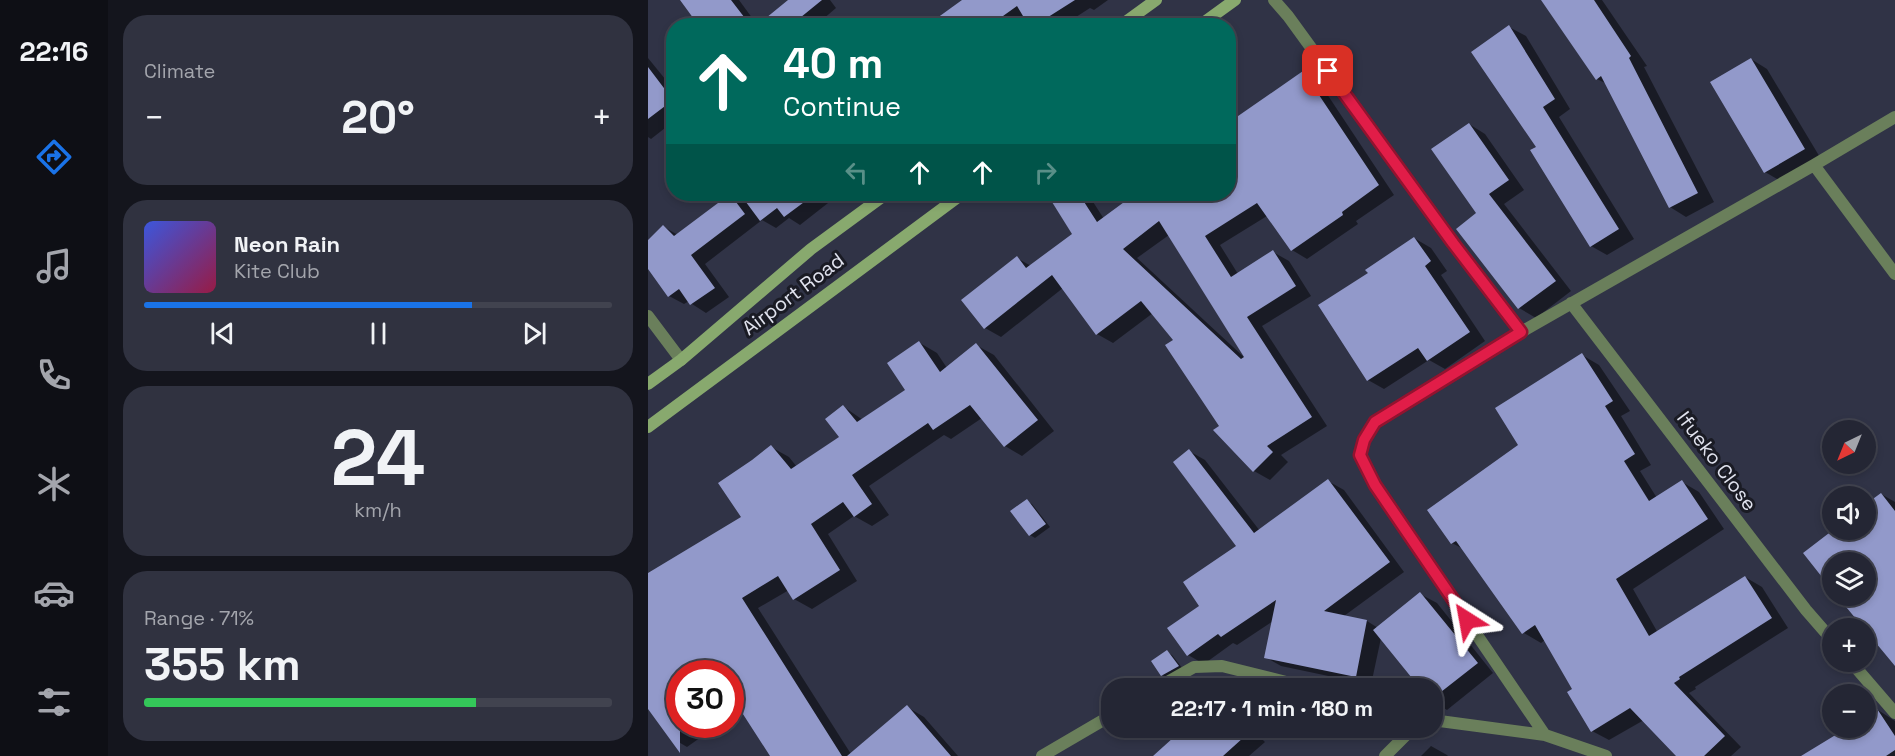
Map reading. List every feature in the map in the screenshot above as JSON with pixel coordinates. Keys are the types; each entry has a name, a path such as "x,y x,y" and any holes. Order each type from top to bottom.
{"main road":[{"path":"1131,18 1156,0"},
{"path":"1210,18 1235,0"},
{"name":"Airport Road","path":"648,384 681,360 811,249 876,201"},
{"name":"Airport Road","path":"648,427 953,201"}],"street":[{"path":"1274,0 1521,332"},
{"path":"1545,735 1375,485 1360,455 1364,440 1375,422 1521,332 1895,117"},
{"path":"1814,165 1895,274"},
{"name":"Ifueko Close","path":"1571,303 1822,628"},
{"path":"648,316 681,360"},
{"path":"1175,678 1194,667 1222,666 1270,678"},
{"path":"1860,672 1895,713"},
{"path":"1042,756 1101,721"},
{"path":"1443,721 1545,735 1606,756"},
{"path":"1385,756 1403,738"}],"building":[{"path":"680,0 731,0 745,18 693,18"},
{"path":"788,0 822,0 800,18 766,18"},
{"path":"962,0 1075,0 1047,18 1024,18 1017,6 1000,18 937,18"},
{"path":"1541,0 1594,0 1631,56 1629,58 1698,193 1669,208 1601,76 1596,80"},
{"path":"1509,25 1555,99 1543,107 1619,229 1590,247 1530,150 1536,147 1471,52"},
{"path":"1751,58 1805,149 1764,173 1710,82"},
{"path":"648,67 666,91 666,105 648,119"},
{"path":"1303,71 1379,185 1342,212 1343,215 1291,251 1257,203 1205,236 1231,277 1273,250 1296,286 1247,317 1312,417 1267,446 1273,452 1253,472 1213,430 1219,426 1165,345 1173,340 1141,301 1096,335 1052,275 984,329 961,300 1017,256 1026,268 1072,234 1051,201 1084,201 1097,222 1126,201 1236,201 1236,117","holes":["1159,221 1244,357 1241,359 1123,249"]},
{"path":"1469,123 1509,180 1489,194 1556,281 1518,309 1456,229 1476,213 1431,149"},
{"path":"721,201 735,201 745,214 691,255 715,288 690,305 679,289 668,297 648,269 648,240 663,225 674,236"},
{"path":"745,201 806,201 784,217 777,208 760,221"},
{"path":"1414,237 1431,261 1425,266 1470,332 1427,361 1418,348 1367,381 1318,305 1368,273 1365,270"},
{"path":"919,341 940,372 976,343 1038,420 1004,447 970,405 933,430 928,423 852,475 872,504 854,517 843,502 811,524 840,570 793,600 778,576 742,598 842,756 770,756 744,716 744,660 666,660 666,734 648,709 648,573 741,517 718,483 771,445 791,469 839,437 825,419 843,405 857,422 905,390 887,363"},
{"path":"1582,353 1613,401 1605,406 1635,454 1624,461 1649,501 1682,480 1708,519 1616,579 1649,636 1745,576 1772,618 1679,677 1680,679 1674,683 1725,736 1704,756 1676,756 1630,708 1591,732 1567,692 1572,689 1535,625 1522,634 1456,541 1451,544 1427,510 1518,445 1495,408"},
{"path":"1189,449 1254,533 1328,479 1390,562 1324,611 1367,620 1356,677 1264,658 1276,600 1221,637 1218,634 1187,656 1167,628 1199,606 1183,582 1236,546 1173,462"},
{"path":"1881,493 1895,511 1895,666 1876,643 1876,618 1855,618 1845,606 1876,606 1876,552 1822,552 1822,577 1803,553 1822,538 1876,540 1876,497"},
{"path":"1027,499 1046,524 1029,536 1010,511"},
{"path":"1420,592 1478,663 1443,690 1443,678 1412,678 1373,630"},
{"path":"1167,650 1179,666 1161,676 1151,661"},
{"path":"907,705 951,756 847,756"},
{"path":"1876,707 1895,736 1895,750 1886,756 1801,756 1831,738 1876,738"},
{"path":"669,738 680,738 680,753"},
{"path":"1173,738 1243,738 1223,756 1153,756"}],"route":[{"path":"1328,71 1521,332 1375,422 1364,440 1360,455 1375,485 1467,620"}]}
